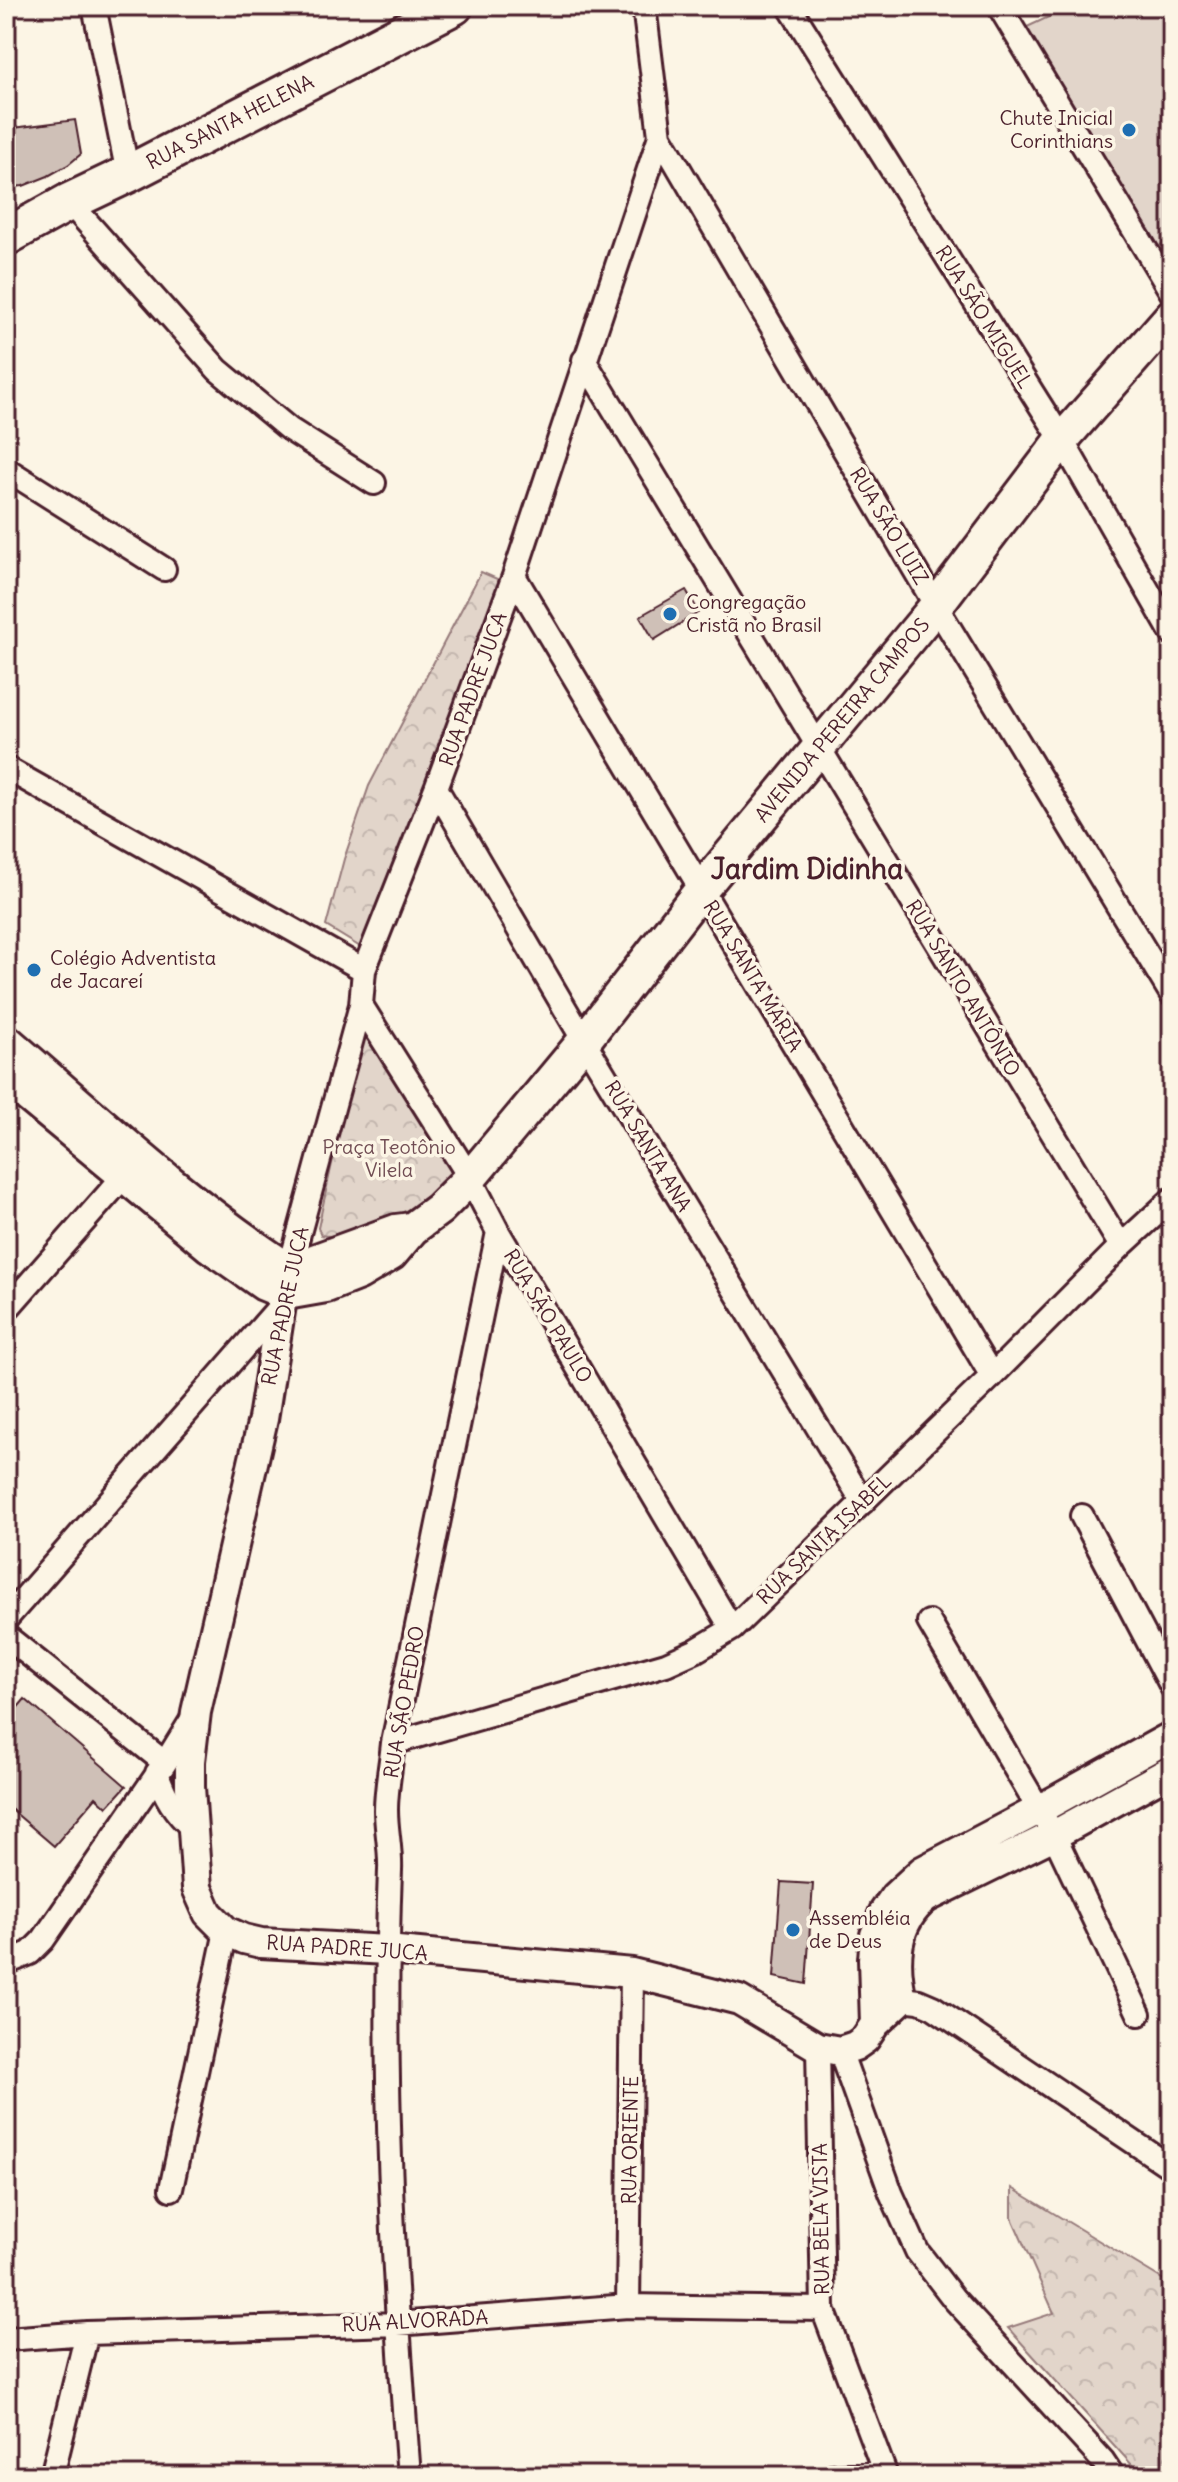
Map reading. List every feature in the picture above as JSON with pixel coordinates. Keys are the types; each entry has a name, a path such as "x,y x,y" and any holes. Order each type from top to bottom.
{"main road":[{"name":"RUA SANTA HELENA","path":"13,229 128,174 454,6"},
{"name":"AVENIDA PEREIRA CAMPOS","path":"285,1289 326,1286 359,1273 391,1254 412,1229 439,1209 470,1178 584,1041 701,890 936,606 1062,440 1172,315"},
{"path":"6,1041 144,1160 244,1240 285,1289"},
{"path":"6,1077 210,1246 264,1284 285,1289"}],"street":[{"path":"94,6 128,174"},
{"name":"RUA PADRE JUCA","path":"644,6 660,136 514,576 436,788 364,970 361,1005 285,1289 263,1419 196,1712 190,1761 197,1888 208,1913 226,1931 261,1943 387,1950 632,1973 739,2000 829,2049"},
{"name":"RUA SÃO MIGUEL","path":"789,6 1062,440 1172,633"},
{"path":"999,6 1172,293"},
{"name":"RUA SÃO LUIZ","path":"660,136 936,606 1172,995"},
{"path":"69,202 218,370 289,429 374,483"},
{"name":"RUA SANTO ANTÔNIO","path":"584,360 1121,1246"},
{"path":"6,469 164,569"},
{"name":"RUA SANTA MARIA","path":"514,576 992,1376"},
{"path":"6,768 364,970"},
{"name":"RUA SANTA ANA","path":"436,788 584,1041 863,1502"},
{"name":"RUA SÃO PAULO","path":"361,1005 470,1178 498,1232 732,1629"},
{"path":"6,1310 124,1176"},
{"name":"RUA SANTA ISABEL","path":"393,1743 666,1664 732,1629 1172,1199"},
{"name":"RUA SÃO PEDRO","path":"409,2476 397,2324 389,2159 387,1950 390,1856 386,1809 393,1743 498,1232"},
{"path":"6,1619 285,1289"},
{"path":"1082,1516 1172,1687"},
{"path":"929,1622 1054,1835 1139,2014"},
{"path":"6,1636 161,1768 164,1795 175,1812 193,1829"},
{"path":"6,1963 30,1953 43,1940 196,1712"},
{"path":"875,2024 875,1935 895,1896 922,1871 1172,1736"},
{"path":"902,1999 896,1956 906,1920 915,1907 926,1898 1054,1835 1172,1770"},
{"path":"171,2189 226,1931"},
{"name":"RUA ORIENTE","path":"628,2306 632,1973"},
{"path":"1113,2476 1053,2405 954,2299 917,2251 829,2049 855,2046 902,1999 919,2001 933,2007 1172,2168"},
{"name":"RUA BELA VISTA","path":"829,2049 823,2309 885,2474"},
{"name":"RUA ALVORADA","path":"6,2339 87,2333 397,2324 628,2306 823,2309"},
{"path":"52,2476 87,2333"},
{"path":"832,2476 885,2474"}],"green space":[{"name":"Chute Inicial Corinthians","path":"1072,6 1172,6 1172,233 1157,249 1025,28"},
{"path":"481,572 504,582 434,777 362,948 326,926 344,859 369,786"},
{"name":"Praça Teotônio Vilela","path":"364,1035 458,1167 449,1189 404,1212 350,1233 321,1235 318,1228 359,1039"},
{"path":"1012,2188 1172,2285 1172,2476 1142,2476 1008,2328 1054,2313 1012,2218"}],"building":[{"path":"75,120 81,154 48,176 23,186 6,188 6,129"},
{"name":"Congregação Cristã no Brasil","path":"686,590 699,612 654,640 640,616"},
{"path":"25,1699 126,1786 107,1807 96,1797 54,1846 6,1805 6,1721"},
{"name":"Assembléia de Deus","path":"781,1882 813,1884 806,1984 774,1977"}],"place":[{"name":"Chute Inicial Corinthians","path":"1129,130"},
{"name":"Congregação Cristã no Brasil","path":"670,614"},
{"name":"Colégio Adventista de Jacareí","path":"34,970"},
{"name":"Assembléia de Deus","path":"793,1930"}],"district":[{"name":"Jardim Didinha","path":"807,869"}]}
